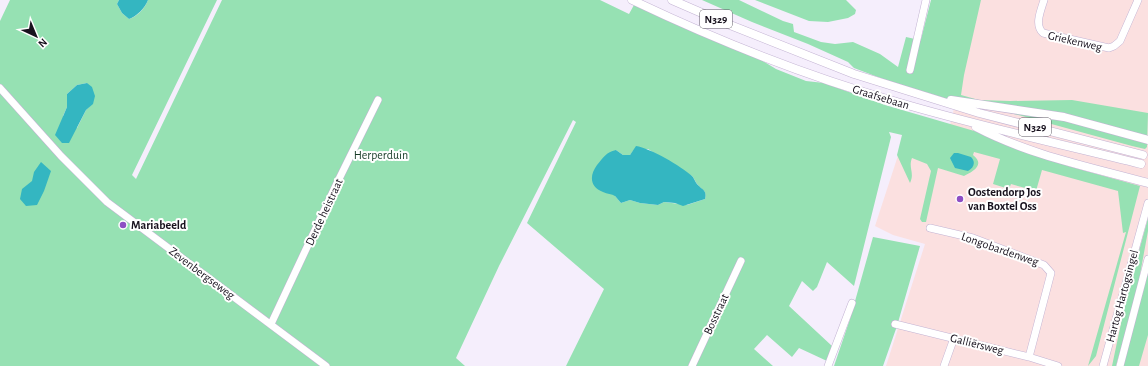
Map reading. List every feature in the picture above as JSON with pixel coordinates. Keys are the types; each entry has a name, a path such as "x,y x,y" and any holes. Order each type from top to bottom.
{"main road":[{"name":"Graafsebaan","path":"632,0 702,32 799,70 882,98 965,121 1141,164"},
{"name":"Graafsebaan","path":"674,1 854,74 1006,120 1143,155"},
{"name":"N329","path":"928,97 1064,117 1148,140"},
{"name":"N329","path":"965,121 985,132 1054,158 1148,183"}],"street":[{"path":"910,70 926,0"},
{"name":"Griekenweg","path":"1044,0 1038,24 1039,30 1043,33 1109,48 1120,41 1138,0"},
{"name":"Zevenbergseweg","path":"0,88 61,156 108,202 326,366"},
{"name":"Derde heistraat","path":"270,324 378,100"},
{"name":"Hartog Hartogsingel","path":"1103,366 1148,203"},
{"name":"Longobardenweg","path":"930,228 973,238 1044,265 1051,273 1029,357"},
{"name":"Hartog Hartogsingel","path":"1120,366 1148,259"},
{"name":"Bosstraat","path":"692,366 741,262"},
{"path":"828,366 852,303"},
{"name":"Galliërsweg","path":"895,324 1029,357 1058,366"},
{"path":"944,366 954,338"}],"shaded area":[{"path":"980,0 1148,0 1148,366 886,366 925,244 893,235 875,226 906,131 945,146"}],"green space":[{"name":"Herperduin","path":"10,0 119,0 117,4 122,13 129,19 141,11 148,0 217,0 132,175 136,179 222,0 600,0 629,14 634,5 758,58 776,69 806,81 824,83 885,105 988,135 1068,166 1140,186 1096,356 1088,366 1126,232 1123,233 1118,191 1042,170 1036,191 1011,184 1009,189 993,184 1000,159 974,152 973,155 977,159 978,165 974,170 964,176 938,168 926,222 922,222 920,219 931,171 927,164 912,158 912,176 910,183 897,155 902,135 889,132 891,137 854,286 827,262 817,287 813,291 802,281 789,306 832,346 827,361 799,348 792,357 767,335 754,349 773,366 566,366 604,289 527,223 576,122 573,120 499,266 456,358 465,366 0,366 0,21","holes":["87,83 93,103 86,110 77,128 63,116 67,107 67,94 77,85","648,149 692,176 705,192 705,199 687,205 664,202 658,205 630,200 621,203 615,196 616,150 623,155 630,155 633,151"]},
{"path":"702,0 739,0 783,21 793,24 794,32 821,42 835,44 853,42 880,54 898,67 906,37 915,39 919,43 921,39 931,0 981,0 961,95 979,100 1072,100 1148,113 1147,147 1145,149 1132,146 1022,116 944,98 883,79 854,68 848,62 808,44"},
{"path":"755,0 846,0 856,10 855,14 848,18 828,22 809,21"},
{"path":"1148,218 1148,231 1137,291 1116,366 1112,366 1127,295"},
{"path":"873,237 920,246 897,326 883,366 834,366 850,319"},
{"path":"1148,273 1148,335 1139,366 1123,366"}],"water":[{"path":"119,0 148,0 145,6 135,16 129,19 122,13 117,4"},
{"path":"87,83 92,87 95,96 93,104 86,110 69,143 62,143 55,135 67,107 67,94 77,85"},
{"path":"636,146 642,147 657,154 687,172 704,191 705,199 683,206 675,203 664,202 658,205 630,200 621,203 615,196 603,192 595,187 592,181 594,169 605,156 616,150 623,155 630,155"},
{"path":"954,153 971,157 974,163 972,168 968,171 955,168 950,158"},
{"path":"41,162 51,171 37,205 26,206 20,199 22,189 32,181 34,172"}],"place":[{"name":"Oostendorp Jos van Boxtel Oss","path":"960,199"},
{"name":"Mariabeeld","path":"123,225"}]}
